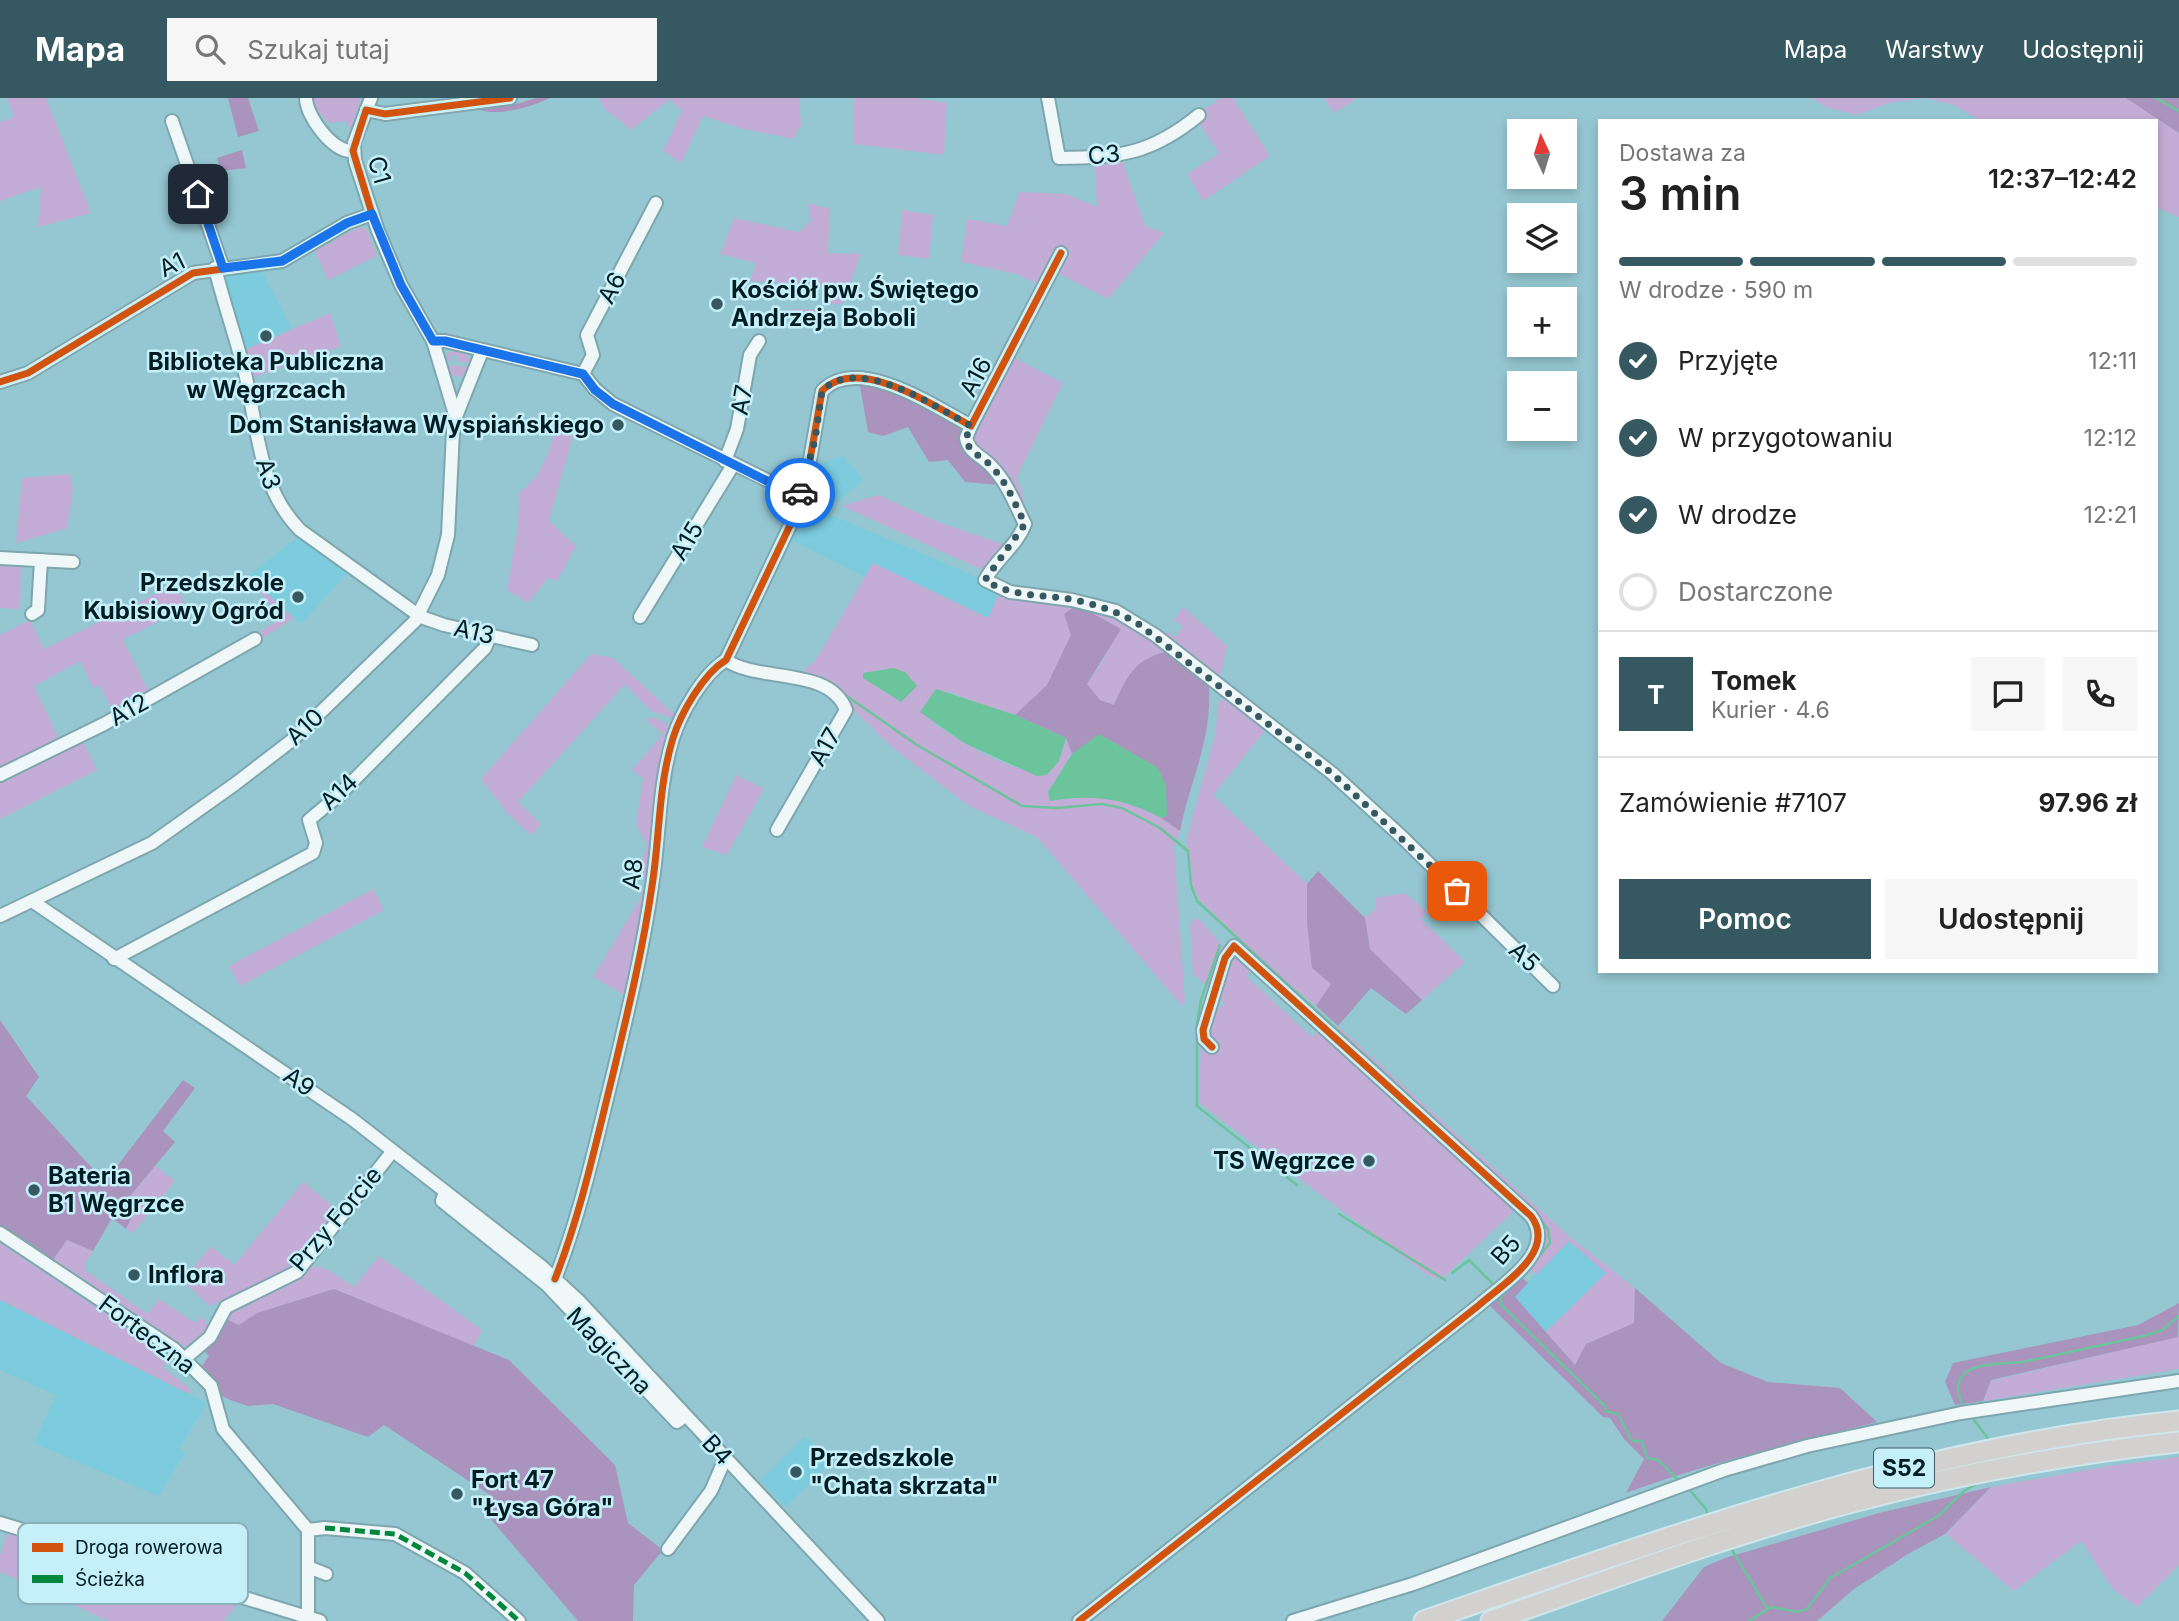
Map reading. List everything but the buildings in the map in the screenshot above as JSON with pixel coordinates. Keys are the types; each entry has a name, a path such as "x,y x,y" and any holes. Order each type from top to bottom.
{"highway":[{"name":"S52","path":"1424,1621 1810,1492 1917,1464 2034,1441 2179,1421"},
{"name":"S52","path":"1491,1621 1792,1519 1919,1485 2046,1460 2179,1442"}],"street":[{"path":"306,98 307,113 313,120 341,149 353,151"},
{"path":"368,104 385,114 510,98"},
{"name":"C3","path":"1048,98 1059,158 1114,157 1156,146 1199,115"},
{"name":"C1","path":"368,104 353,151 372,214 401,285 433,341"},
{"name":"A3","path":"172,121 219,268 267,477 283,512 300,530 418,615"},
{"name":"A6","path":"583,374 593,355 587,335 656,203"},
{"name":"A1","path":"0,382 28,373 193,273 282,261 347,223 372,214"},
{"name":"A16","path":"799,496 812,452 822,391 836,380 868,377 971,426 1061,253"},
{"path":"433,341 445,341 583,374 595,390 613,404 799,496"},
{"name":"A10","path":"0,916 152,842 235,785 291,741 418,615 438,575 447,543 454,419 446,378 433,341"},
{"name":"A7","path":"729,463 750,355 759,341"},
{"name":"A10","path":"454,419 482,351"},
{"path":"446,378 463,381 474,372"},
{"name":"A5","path":"971,426 966,438 970,450 989,464 1002,479 1025,524 985,580 1010,592 1072,600 1116,611 1155,635 1333,774 1402,837 1553,986"},
{"name":"A15","path":"640,617 729,463"},
{"name":"A8","path":"555,1279 577,1215 630,1006 653,884 658,804 673,738 694,698 713,671 727,661 794,517 799,496"},
{"path":"0,558 73,562"},
{"path":"32,614 38,610 41,560"},
{"name":"A13","path":"418,615 428,621 532,645"},
{"name":"A14","path":"114,959 313,853 317,849 309,820 338,795 485,649 490,636"},
{"name":"A12","path":"0,775 104,724 255,639"},
{"name":"A17","path":"727,661 776,677 806,678 825,687 844,702 846,710 777,830"},
{"name":"A9","path":"32,901 114,959 284,1071 555,1279"},
{"name":"B5","path":"1079,1621 1478,1306 1531,1258 1538,1244 1539,1231 1531,1216 1234,946 1225,958 1203,1030 1204,1039 1212,1047"},
{"name":"Przy Forcie","path":"183,1360 211,1337 226,1307 297,1272 392,1152"},
{"name":"Magiczna","path":"445,1192 442,1201 547,1285 677,1422 685,1416"},
{"name":"Forteczna","path":"0,1233 174,1349 211,1386 223,1429 300,1525"},
{"name":"B4","path":"555,1279 878,1621"},
{"path":"1293,1621 1413,1584 1682,1484 1807,1446 1961,1413 2179,1381"},
{"path":"668,1549 711,1491 725,1459"},
{"path":"0,1523 18,1529"},
{"path":"248,1599 314,1619 300,1525 395,1534 465,1573 519,1621"},
{"path":"308,1567 326,1574"}],"shaded area":[{"path":"7,98 46,98 91,213 38,227 41,187 0,201 0,122 14,117"},
{"path":"228,98 248,98 259,131 238,137"},
{"path":"313,98 361,98 351,129 345,121 329,123 314,107"},
{"path":"536,98 550,98 523,108 501,112 474,107 517,104"},
{"path":"599,98 799,98 801,126 793,139 740,128 703,116 681,163 663,151 682,111 670,99 631,130 604,108"},
{"path":"854,98 916,98 947,103 944,155 854,144"},
{"path":"1221,98 1233,98 1270,156 1203,201 1187,174 1219,153 1198,121 1202,111"},
{"path":"1324,98 1358,98 1334,113"},
{"path":"1812,98 1924,98 1889,103 1856,115 1825,107"},
{"path":"1924,98 2126,98 2158,119 1978,119 1954,105"},
{"path":"2126,98 2179,98 2179,133"},
{"path":"2158,119 2179,133 2179,217 2158,208"},
{"path":"242,150 246,168 221,171 217,158"},
{"path":"1094,160 1122,160 1145,226 1164,233 1108,299 1056,272 1041,285 1016,274 961,262 967,219 1007,226 1019,192 1066,194 1097,207"},
{"path":"808,203 830,209 828,253 861,254 842,304 823,304 822,285 750,281 756,263 720,254 734,218 799,232 811,221"},
{"path":"902,210 933,215 929,259 898,255"},
{"path":"359,227 367,230 377,256 328,280 315,251"},
{"path":"262,272 292,329 244,350 222,275"},
{"path":"790,309 823,310 822,318 790,318"},
{"path":"330,313 341,346 250,379 244,350"},
{"path":"454,350 466,353 471,363 459,362 456,355 450,356 452,361 445,361 448,353"},
{"path":"1012,357 1063,383 1017,477 1025,502 1018,506 973,448 970,436"},
{"path":"445,365 470,367 467,374 457,377 452,375"},
{"path":"859,380 917,402 966,427 962,439 1000,485 965,482 948,460 929,462 908,427 883,436 868,432"},
{"path":"558,418 576,424 549,521 576,546 557,581 548,578 528,603 507,590 518,526 519,492 541,469"},
{"path":"843,456 863,479 838,502 804,494 811,466"},
{"path":"70,474 73,489 67,528 16,543 22,478"},
{"path":"878,495 941,523 1008,546 983,570 842,506"},
{"path":"805,504 970,574 999,594 989,618 873,563 865,577 790,539"},
{"name":"Przedszkole Kubisiowy Ogród","path":"298,537 347,573 301,624 248,576"},
{"path":"873,563 988,618 999,594 1065,602 1112,615 1169,651 1148,658 1134,669 1114,705 1100,700 1087,684 1107,654 1071,635 1047,685 1015,715 982,706 949,691 934,724 1003,762 1047,775 1059,761 1066,739 1072,754 1048,792 1050,801 1087,797 1119,801 1149,812 1180,831 1174,846 1185,1001 1182,1006 1037,837 969,806 889,745 826,682 805,674 806,668 815,661"},
{"path":"0,565 21,565 20,609 0,608"},
{"path":"248,576 294,618 258,641 255,634 281,619"},
{"path":"175,584 187,608 123,639 150,694 114,713 99,685 93,688 80,661 34,686 60,741 0,771 0,635 30,620 44,649 134,605 137,610 141,609 139,602"},
{"path":"1077,605 1121,629 1087,684 1100,700 1114,705 1134,669 1148,658 1169,651 1209,684 1204,742 1180,831 1161,818 1167,815 1153,765 1103,738 1095,737 1087,746 1072,754 1066,738 1015,715 1047,685 1071,635 1064,614"},
{"path":"1183,607 1227,646 1220,679 1164,636 1167,632 1176,637 1183,626 1174,620"},
{"path":"591,654 613,658 674,714 673,718 651,711 625,684 518,802 541,824 531,835 508,814 481,779"},
{"path":"893,668 905,672 917,686 901,702 863,678 863,673"},
{"path":"936,689 1015,715 1066,738 1059,761 1047,775 1037,776 964,743 920,712"},
{"path":"1223,699 1267,728 1213,795 1307,884 1307,923 1331,984 1316,1006 1266,966 1198,899 1191,879 1187,838 1215,736 1219,701"},
{"path":"652,717 666,723 670,732 651,869 626,996 593,977 640,899 646,879 638,874 647,844 636,825 643,778 632,770 663,734 646,720"},
{"path":"1099,734 1158,768 1166,785 1167,815 1161,818 1134,806 1107,799 1050,801 1048,792 1072,754"},
{"path":"82,739 97,770 0,819 0,778"},
{"path":"736,775 764,789 727,855 702,847"},
{"path":"1318,871 1365,918 1370,949 1422,1000 1406,1014 1371,988 1338,1026 1316,1006 1331,984 1312,968 1307,923 1307,884"},
{"path":"373,889 384,910 240,986 229,966"},
{"path":"1405,893 1427,912 1421,919 1465,962 1422,1000 1370,949 1365,918 1376,908 1375,898"},
{"path":"1194,918 1201,921 1223,946 1209,987 1193,974 1190,925"},
{"name":"TS Węgrzce","path":"1235,955 1252,969 1246,976 1312,1037 1319,1030 1516,1209 1442,1279 1430,1277 1199,1103 1201,1047 1198,1030 1224,1003 1217,995 1228,959"},
{"path":"0,1020 39,1077 26,1096 105,1182 183,1080 195,1088 163,1131 175,1142 125,1202 134,1213 126,1229 112,1218 93,1251 67,1240 52,1261 0,1225"},
{"path":"1338,1026 1571,1238 1635,1288 1634,1323 1586,1344 1575,1365 1546,1332 1606,1273 1569,1241 1536,1275 1528,1266 1541,1250 1543,1227 1334,1030"},
{"path":"155,1166 175,1181 133,1233 126,1229 134,1213 125,1203"},
{"path":"303,1182 338,1210 286,1270 210,1306 183,1281 211,1246 234,1265"},
{"path":"67,1240 93,1251 85,1263 86,1271 148,1314 159,1299 195,1323 203,1316 208,1327 205,1336 191,1345 177,1346 52,1261"},
{"path":"1569,1241 1606,1273 1546,1332 1514,1296"},
{"path":"0,1243 161,1351 168,1361 163,1368 191,1389 189,1394 0,1300"},
{"path":"379,1256 482,1330 474,1346 334,1289 257,1313 239,1325 224,1318 226,1311 307,1265 327,1269 354,1287"},
{"path":"1518,1274 1528,1283 1515,1297 1575,1365 1586,1344 1634,1323 1635,1288 1721,1363 1768,1382 1840,1388 1877,1422 1719,1463 1626,1493 1644,1459 1624,1439 1610,1418 1603,1417 1487,1303"},
{"path":"334,1289 509,1360 615,1465 628,1523 663,1550 634,1585 633,1621 578,1621 488,1516 490,1495 384,1425 368,1437 273,1404 248,1406 218,1394 199,1370 209,1356 202,1349 224,1318 239,1325 257,1313"},
{"path":"0,1300 207,1403 179,1449 185,1453 158,1496 34,1443 56,1395 0,1370"},
{"path":"2179,1303 2178,1337 1991,1380 1983,1401 1955,1405 1945,1382 1953,1363 2138,1325"},
{"path":"2179,1336 2179,1369 1983,1401 1991,1381"},
{"name":"Przedszkole \"Chata skrzata\"","path":"805,1436 831,1463 785,1507 761,1480"},
{"path":"2179,1457 2179,1565 2137,1607 2112,1588 2081,1541 2014,1591 1946,1534 1991,1487 2109,1466"},
{"path":"1991,1487 1945,1534 1854,1589 1817,1621 1662,1621 1704,1567 1725,1558 1879,1513"},
{"path":"9,1529 18,1532 18,1580 0,1572 0,1555"},
{"path":"71,1604 237,1604 224,1621 109,1621"}],"waterway":[{"path":"2156,98 2179,111"},
{"path":"841,692 917,745 1022,806 1057,808 1102,804 1122,808 1160,828 1188,851 1191,885 1197,901 1531,1208"},
{"path":"1220,945 1201,1000 1197,1024 1197,1106 1297,1185"},
{"path":"1339,1214 1445,1280"},
{"path":"1527,1271 1550,1243 1548,1229 1537,1216"},
{"path":"1452,1273 1469,1260 1492,1283"},
{"path":"1513,1285 1501,1297 1501,1305 1605,1406 1605,1411 1618,1414 1632,1441 1642,1441 1647,1458 1658,1460 1680,1482"},
{"path":"1965,1408 1958,1385 1965,1373 1971,1369 2022,1362 2144,1336 2162,1330 2179,1316"},
{"path":"1971,1416 1990,1441"},
{"path":"1749,1621 1771,1607 1798,1612 1807,1609 1830,1578 1938,1516 1964,1491 1982,1481"},
{"path":"1688,1488 1706,1509 1708,1516"},
{"path":"1729,1545 1767,1608"}],"marked path":[{"path":"325,1528 395,1534 465,1573 519,1621"}],"cycle path":[{"path":"0,382 28,373 193,273 282,261 347,223 372,214 353,151 366,110 385,114 510,98"},
{"path":"555,1279 573,1229 587,1177 635,980 655,867 662,793 673,738 694,695 717,666 726,660 794,517 807,477 822,391 837,381 855,378 875,381 917,396 971,426 1061,253"},
{"path":"1079,1621 1500,1288 1523,1267 1537,1242 1537,1229 1531,1216 1234,946 1225,958 1203,1030 1204,1039 1212,1047"}],"way so far":[{"path":"800,493 807,477 815,440 822,391 836,380 868,377 971,426 966,438 970,450 989,464 1002,479 1025,524 1008,552 993,566 985,580 1010,592 1072,600 1116,611 1136,622 1333,774 1457,891"}],"place":[{"name":"Kościół pw. Świętego Andrzeja Boboli","path":"717,304"},
{"name":"Biblioteka Publiczna w Węgrzcach","path":"266,336"},
{"name":"Dom Stanisława Wyspiańskiego","path":"618,425"},
{"name":"Przedszkole Kubisiowy Ogród","path":"298,597"},
{"name":"TS Węgrzce","path":"1369,1161"},
{"name":"Bateria B1 Węgrzce","path":"34,1190"},
{"name":"Inflora","path":"134,1275"},
{"name":"Przedszkole \"Chata skrzata\"","path":"796,1472"},
{"name":"Fort 47 \"Łysa Góra\"","path":"457,1494"}],"route":[{"path":"198,194 223,268 282,261 347,223 372,214 401,285 433,341 445,341 583,374 595,390 613,404 787,491 799,496 800,493"}]}
